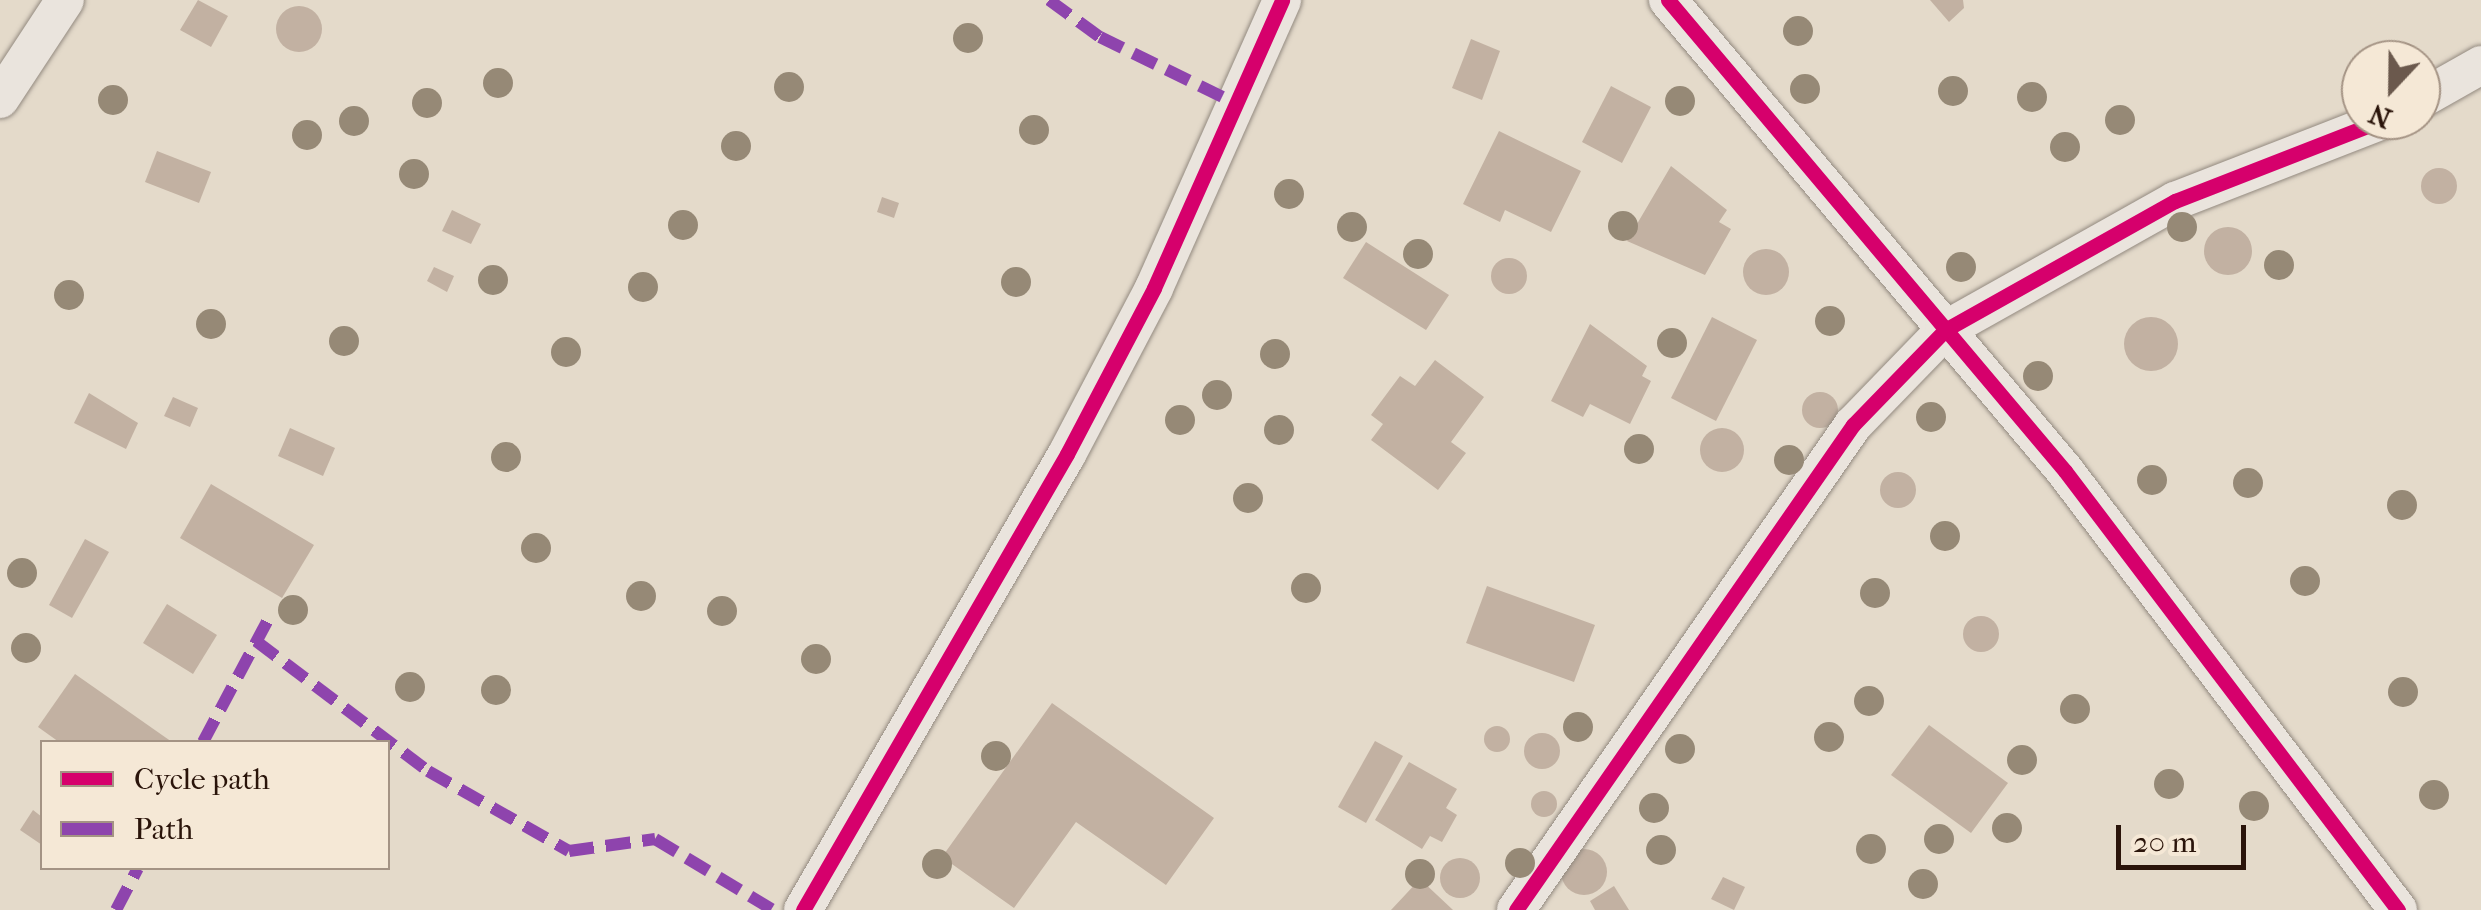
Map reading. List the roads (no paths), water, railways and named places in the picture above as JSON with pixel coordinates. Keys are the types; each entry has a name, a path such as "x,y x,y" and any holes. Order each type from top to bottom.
{"street":[{"path":"0,99 65,0"},
{"path":"802,910 1066,454 1154,288 1282,0"},
{"path":"1668,0 2065,470 2398,910"},
{"path":"2441,88 2481,65"},
{"path":"1516,910 1852,425 1946,330 2175,201 2341,136"}]}
